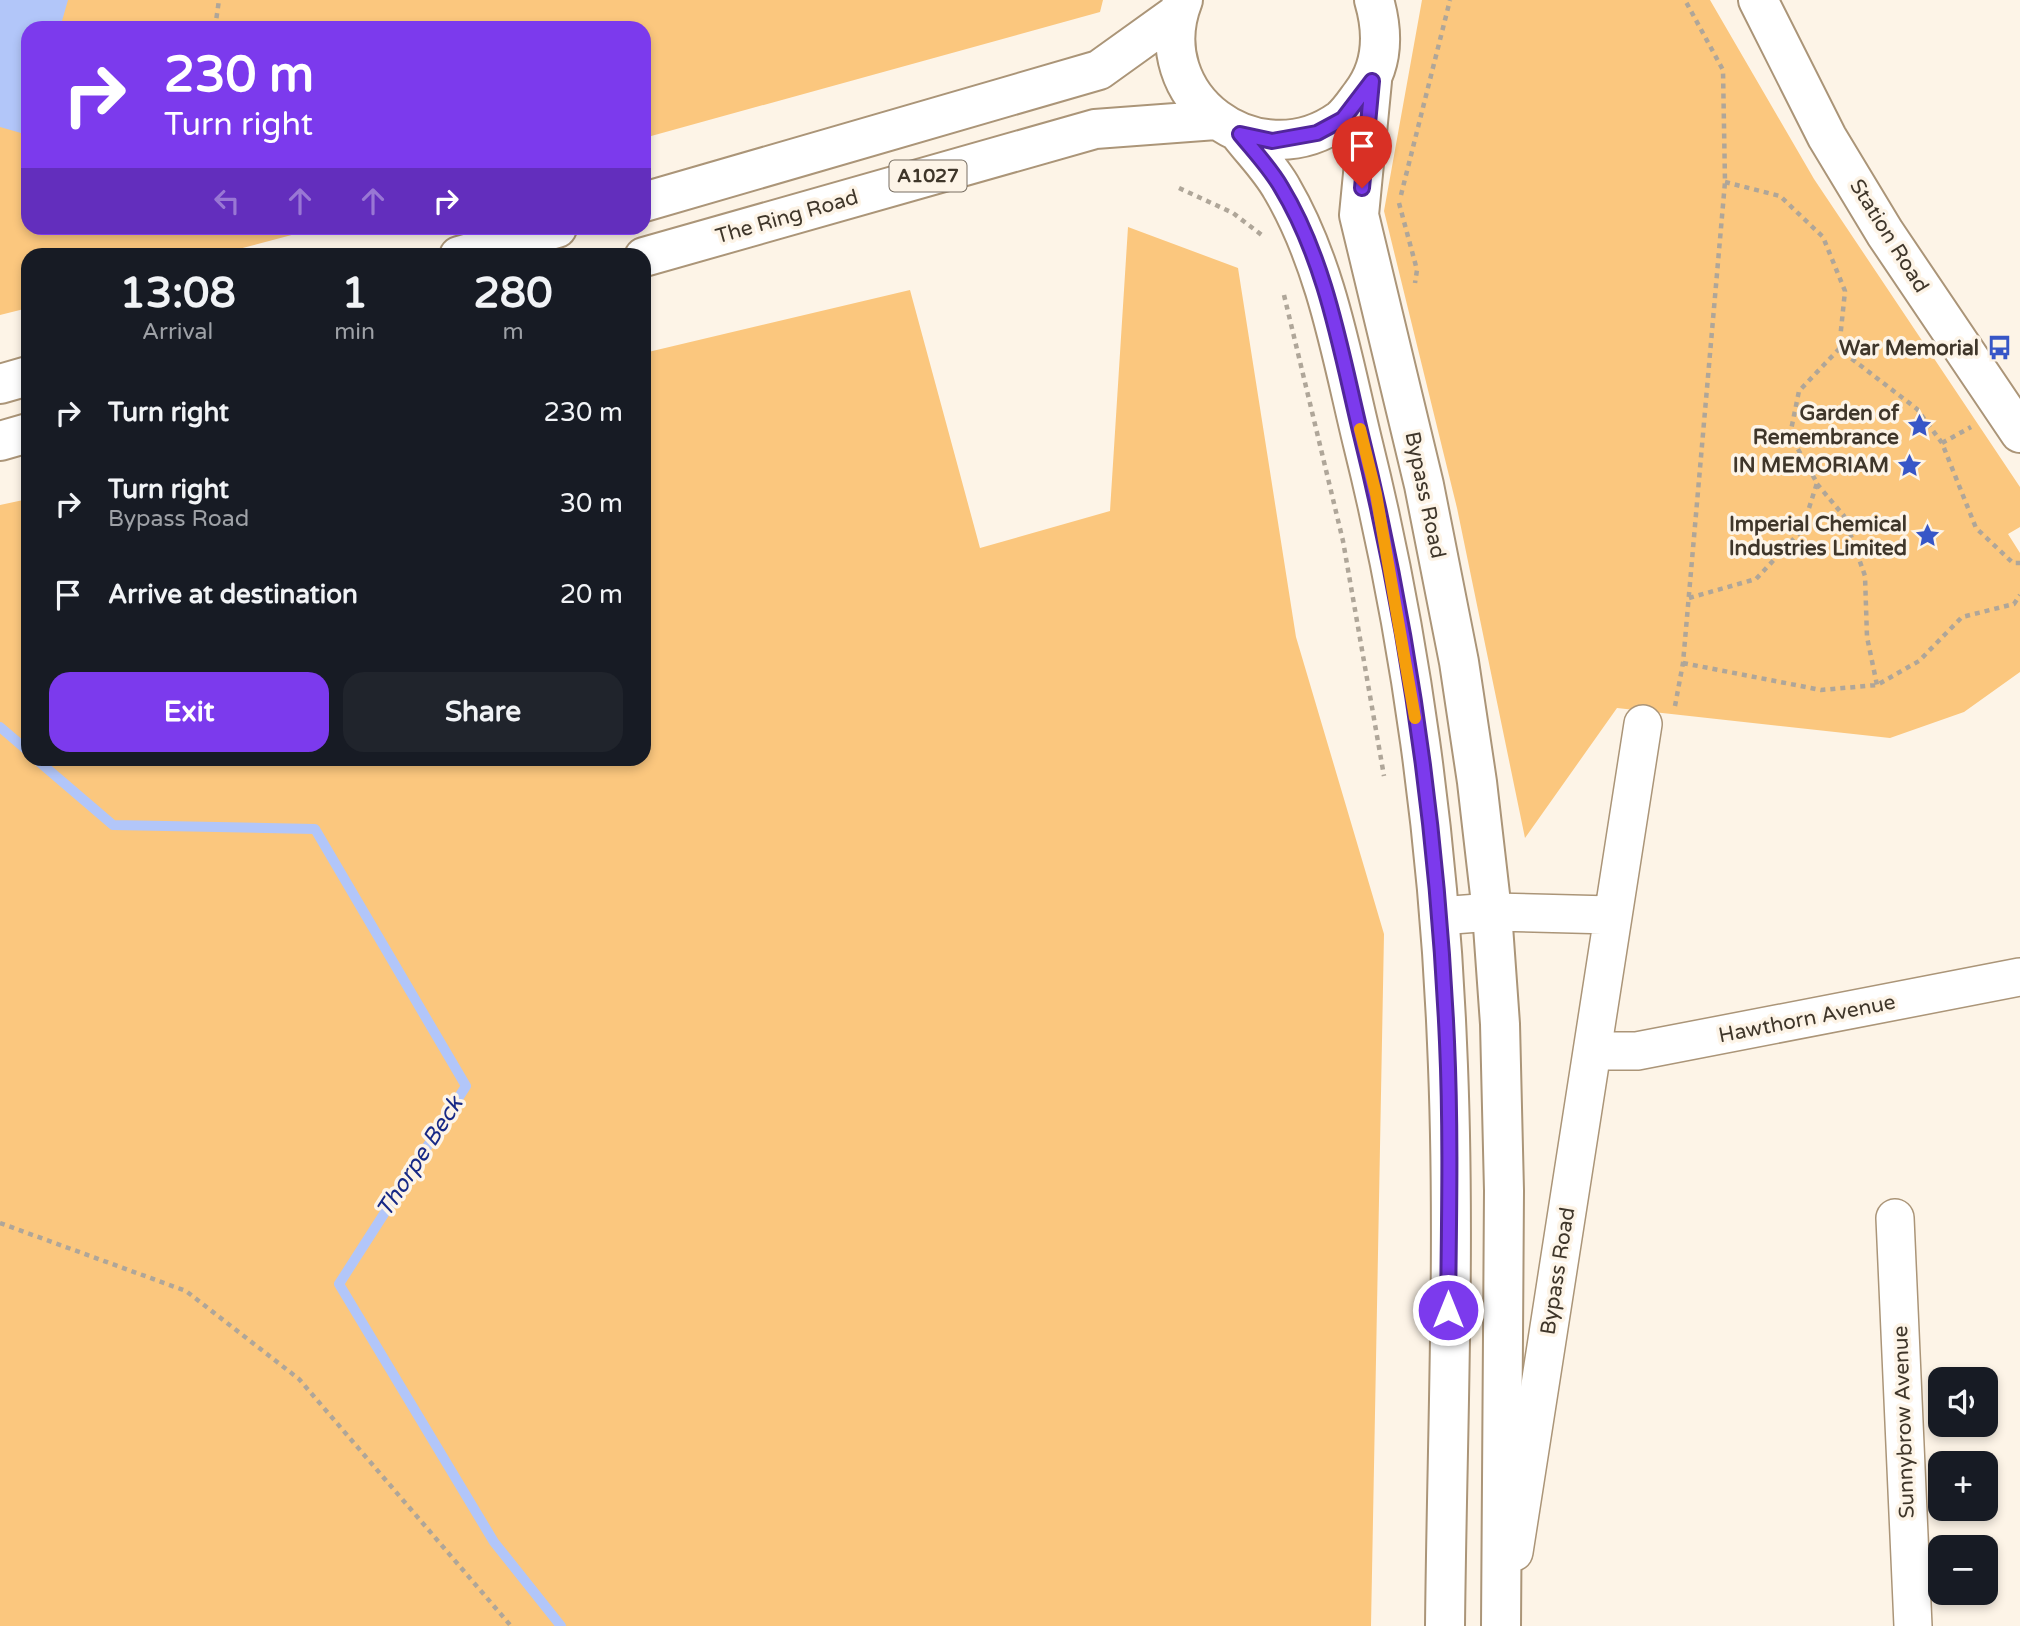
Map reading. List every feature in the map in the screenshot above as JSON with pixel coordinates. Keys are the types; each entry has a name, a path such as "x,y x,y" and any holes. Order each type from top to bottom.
{"main road":[{"name":"Station Road","path":"1749,0 1765,15 1827,137 1872,212 2020,433"},
{"name":"A1027","path":"1180,7 1175,43 1183,77 1198,102 1228,127 1281,187 1317,265 1376,494 1409,675 1439,916 1447,1044 1450,1204 1445,1626"},
{"name":"A1027","path":"651,200 1099,70 1180,7"},
{"name":"A1027","path":"1228,127 1272,141 1317,133 1343,119 1372,81 1381,51 1382,7"},
{"name":"Bypass Road","path":"1372,81 1359,215 1424,485 1459,662 1477,782 1492,912 1500,1024 1504,1191 1501,1626"},
{"name":"The Ring Road","path":"651,255 1095,129 1228,127"},
{"path":"487,248 532,235"},
{"path":"0,384 21,378"},
{"path":"0,441 21,435"}],"street":[{"name":"Bypass Road","path":"1501,1626 1643,724"},
{"path":"1439,916 1492,912 1611,915"},
{"name":"Hawthorn Avenue","path":"1593,1051 1637,1051 2020,977"},
{"name":"Sunnybrow Avenue","path":"1895,1218 1913,1626"}],"path":[{"path":"216,21 219,0"},
{"path":"1418,270 1399,202 1450,0"},
{"path":"1643,724 1671,727 1683,663 1724,182 1723,70 1685,0"},
{"path":"1724,182 1780,197 1823,237 1845,291 1839,349 1799,391 1790,435 1817,483 1844,516 1865,576 1867,637 1877,685"},
{"path":"1179,188 1233,213 1270,241"},
{"path":"1294,332 1343,541 1385,783"},
{"path":"1839,349 1917,409 1942,443 1976,528 2013,563 2020,563"},
{"path":"1689,597 1756,579 1802,530 1817,483"},
{"path":"1683,663 1821,690 1877,685 1919,661 1962,617 2014,604 2020,596"},
{"path":"0,1223 186,1291 299,1379 511,1626"}],"shaded area":[{"path":"0,0 1103,0 1100,12 651,136 651,21 21,21 21,235 292,235 242,248 21,248 21,310 0,315"},
{"path":"1422,0 1710,0 1814,179 2020,487 2020,527 2008,534 2020,553 2020,672 1964,712 1890,738 1617,708 1525,838 1457,508 1384,211"},
{"path":"1128,227 1238,268 1296,637 1384,934 1371,1626 0,1626 0,505 21,500 21,766 651,766 651,351 910,290 980,548 1110,511"}],"water":[{"path":"0,0 68,0 62,21 21,21 21,133 0,127"}],"waterway":[{"name":"Thorpe Beck","path":"0,727 21,745"},
{"name":"Thorpe Beck","path":"44,766 113,825 315,829 466,1086 339,1284 494,1542 561,1626"}],"slow traffic":[{"path":"1360,429 1376,494 1415,718"}],"place":[{"name":"War Memorial","path":"1999,348"},
{"name":"Garden of Remembrance","path":"1919,425"},
{"name":"IN MEMORIAM","path":"1909,465"},
{"name":"Imperial Chemical Industries Limited","path":"1927,536"}],"route":[{"path":"1362,188 1372,81 1343,119 1317,133 1272,141 1240,134 1281,187 1317,265 1376,494 1409,675 1439,916 1446,1019 1450,1204 1448,1310"}]}
